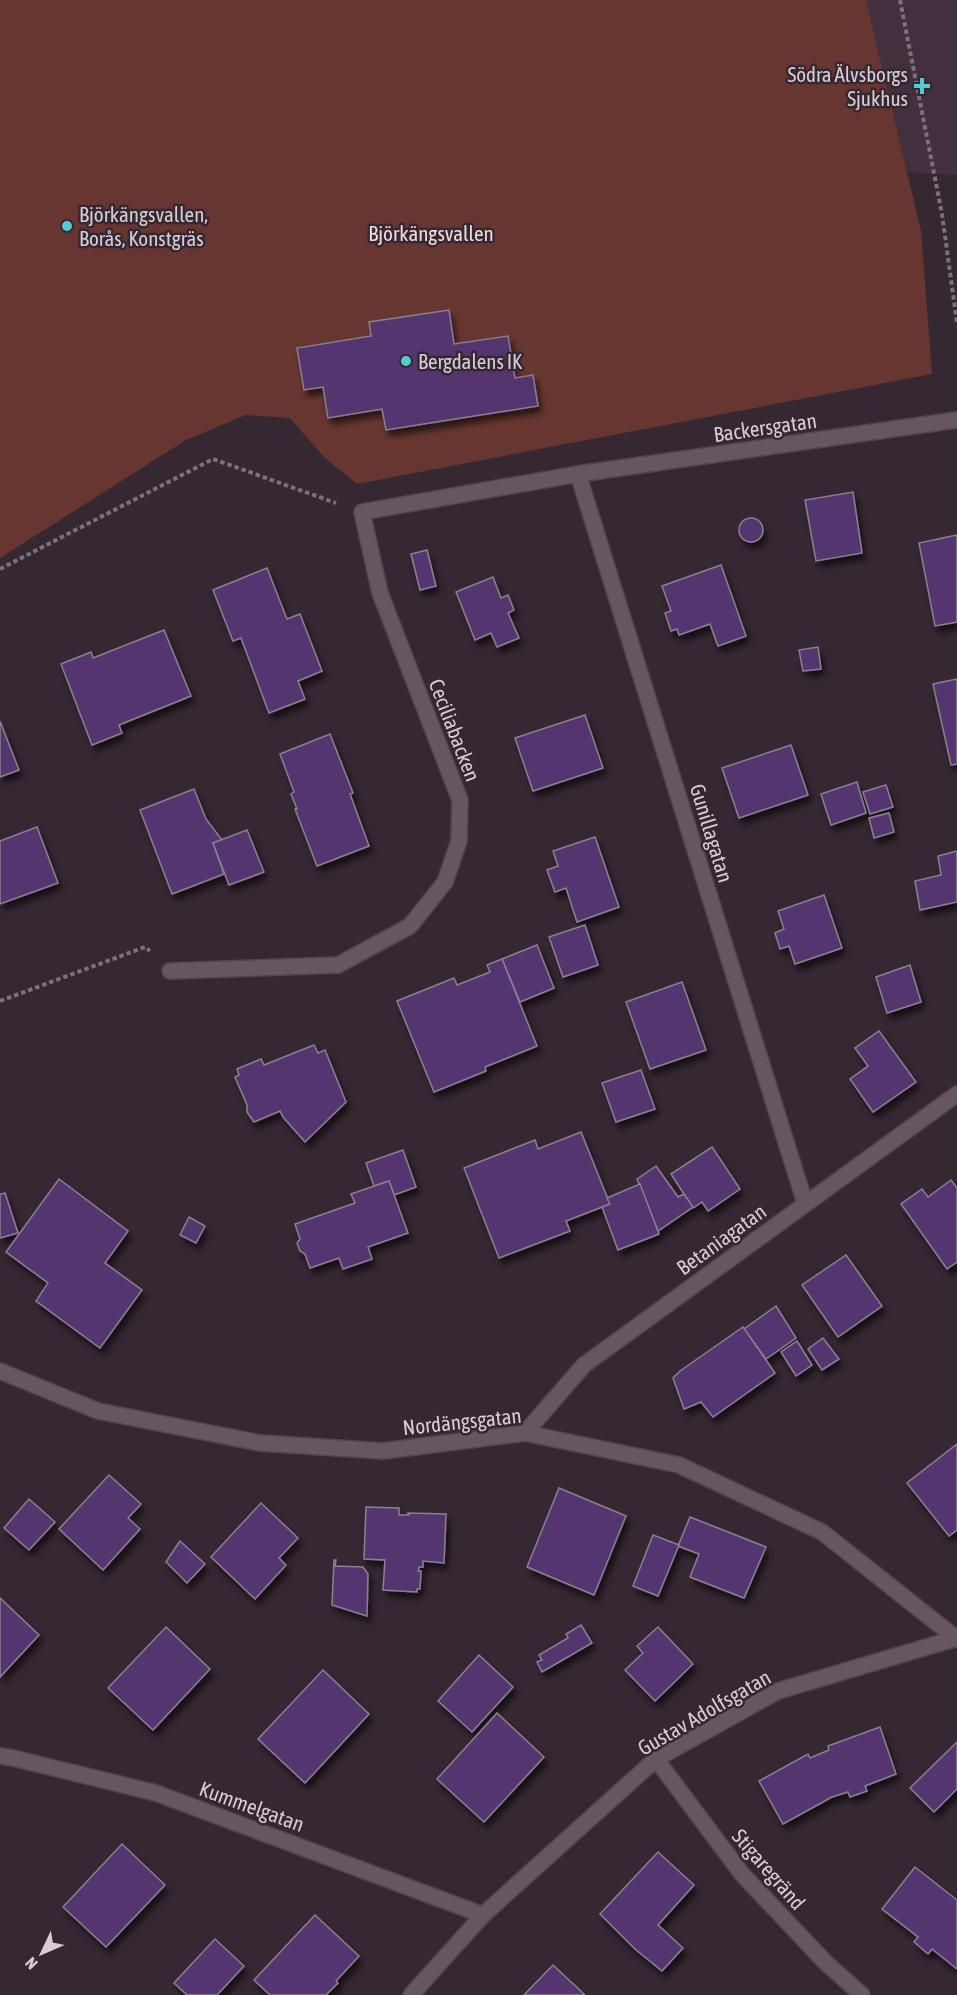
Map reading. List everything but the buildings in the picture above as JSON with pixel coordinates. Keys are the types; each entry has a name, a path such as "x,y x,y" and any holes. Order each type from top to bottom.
{"street":[{"name":"Backersgatan","path":"578,474 957,420"},
{"path":"362,512 578,474"},
{"name":"Gunillagatan","path":"578,474 805,1203"},
{"name":"Ceciliabacken","path":"170,971 338,965 410,926 445,882 459,841 460,800 380,593 362,512"},
{"name":"Betaniagatan","path":"525,1433 584,1365 957,1094"},
{"name":"Nordängsgatan","path":"0,1371 98,1411 260,1443 383,1451 525,1433 679,1465 822,1532 956,1638"},
{"name":"Gustav Adolfsgatan","path":"411,1995 483,1915 656,1759 778,1691 956,1638"},
{"name":"Kummelgatan","path":"0,1756 156,1793 483,1915"},
{"name":"Stigaregränd","path":"656,1759 742,1874 825,1962 862,1995"}],"path":[{"path":"900,0 942,214 957,323"},
{"path":"0,568 213,459 362,512"},
{"path":"0,1001 145,946 170,971"}],"shaded area":[{"name":"Södra Älvsborgs Sjukhus","path":"866,0 957,0 957,175 907,172"}],"green space":[{"name":"Björkängsvallen","path":"0,0 866,0 921,231 932,374 357,484 324,457 290,418 246,415 186,440 0,558"}],"place":[{"name":"Södra Älvsborgs Sjukhus","path":"922,86"},
{"name":"Björkängsvallen, Borås, Konstgräs","path":"67,226"},
{"name":"Bergdalens IK","path":"406,361"}]}
